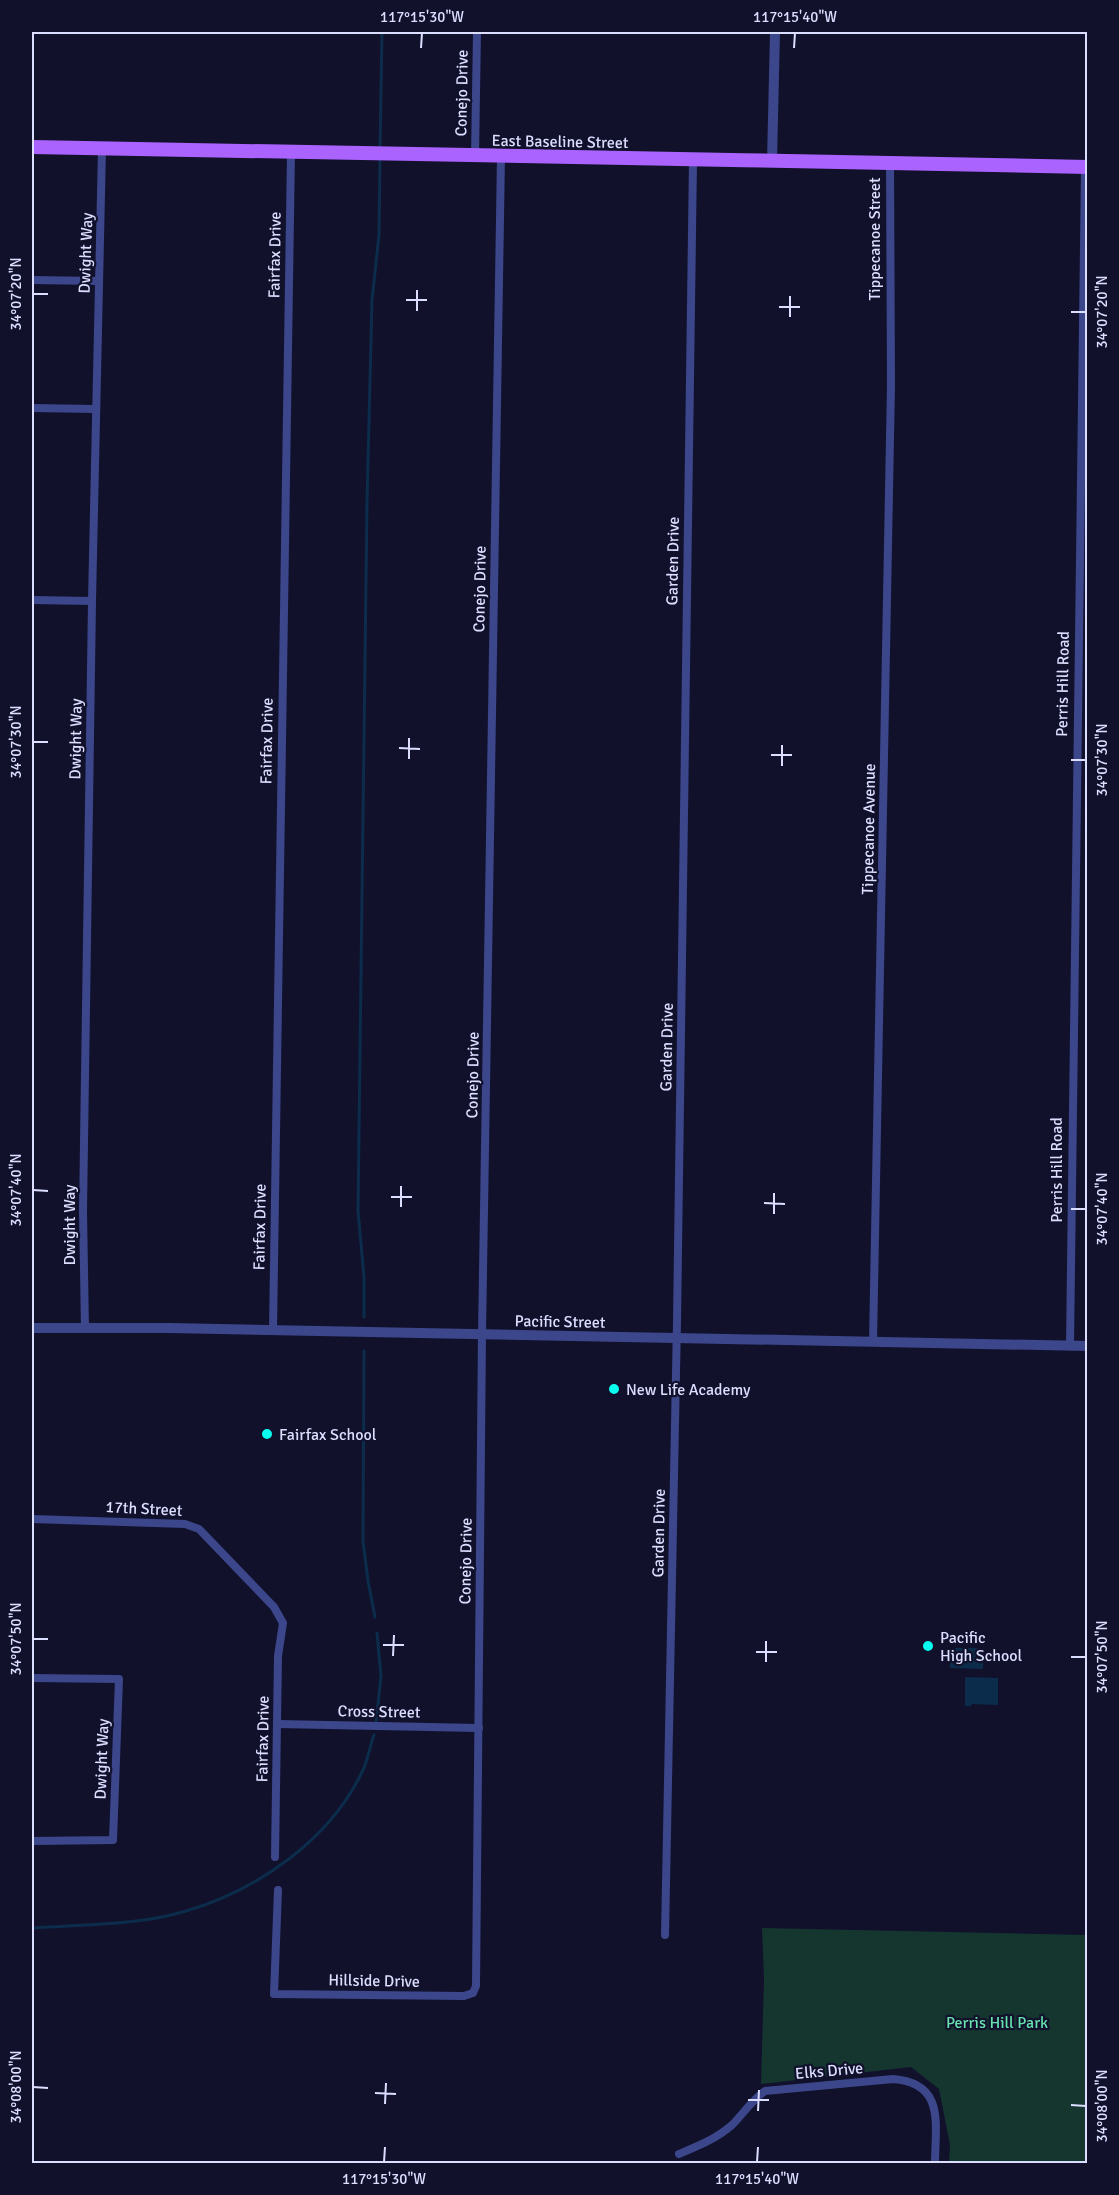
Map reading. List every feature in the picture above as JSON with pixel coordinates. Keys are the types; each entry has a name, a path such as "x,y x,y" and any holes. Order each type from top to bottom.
{"main road":[{"name":"East Baseline Street","path":"32,147 1086,167"}],"street":[{"name":"Conejo Drive","path":"475,156 477,32"},
{"path":"772,161 775,32"},
{"name":"Dwight Way","path":"85,1329 83,1233 92,602 102,149"},
{"name":"Fairfax Drive","path":"273,1330 291,152"},
{"name":"Conejo Drive","path":"473,1993 476,1986 482,1334 501,156"},
{"name":"Garden Drive","path":"665,1935 693,160"},
{"name":"Tippecanoe Street","path":"889,317 890,162"},
{"name":"Perris Hill Road","path":"1070,1346 1086,167"},
{"path":"32,280 99,281"},
{"name":"Tippecanoe Avenue","path":"873,1342 891,386 889,317"},
{"path":"32,408 95,409"},
{"path":"32,600 92,602"},
{"name":"Pacific Street","path":"32,1328 169,1328 1088,1346"},
{"name":"17th Street","path":"32,1519 175,1524 199,1529 274,1607 283,1623"},
{"name":"Fairfax Drive","path":"275,1857 278,1656 283,1623"},
{"name":"Dwight Way","path":"32,1678 118,1679 113,1840 32,1841"},
{"name":"Cross Street","path":"278,1724 479,1728"},
{"name":"Hillside Drive","path":"278,1890 274,1994 464,1996 473,1993"},
{"name":"Elks Drive","path":"679,2154 711,2140 724,2131 757,2096 765,2091 893,2079 906,2080 925,2089 934,2105 937,2130 935,2163"}],"green space":[{"name":"Perris Hill Park","path":"762,1928 1087,1935 1087,2163 949,2163 950,2145 939,2089 911,2067 761,2084 764,1979"}],"water":[{"path":"950,1648 984,1648 983,1669 950,1668"},
{"path":"965,1677 998,1678 998,1705 965,1706"}],"waterway":[{"path":"380,149 382,32"},
{"path":"364,1317 364,1277 358,1211 367,502 372,300 379,235 380,159"},
{"path":"364,1351 363,1541 375,1617"},
{"path":"376,1723 381,1676 377,1633"},
{"path":"32,1928 109,1924 167,1916 213,1902 240,1890 290,1858 332,1818 349,1795 363,1770 374,1735"}],"place":[{"name":"New Life Academy","path":"614,1389"},
{"name":"Fairfax School","path":"267,1434"},
{"name":"Pacific High School","path":"928,1646"}]}
